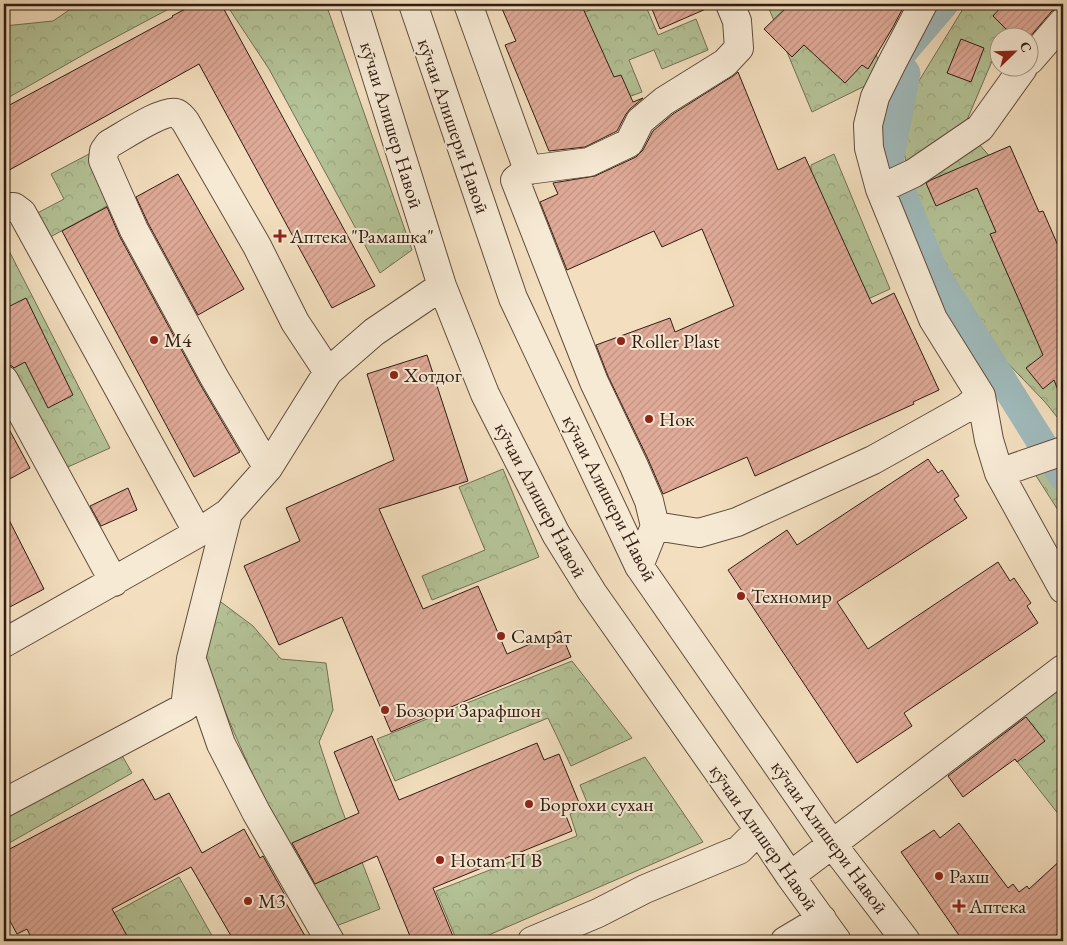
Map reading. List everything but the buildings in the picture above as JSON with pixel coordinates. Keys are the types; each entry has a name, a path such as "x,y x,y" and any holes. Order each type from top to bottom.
{"street":[{"name":"кӯчаи Алишер Навоӣ","path":"354,4 442,286 485,394 556,534 592,592 837,941"},
{"name":"кӯчаи Алишери Навоӣ","path":"413,4 512,298 639,566 832,844 906,941"},
{"path":"468,4 528,170"},
{"path":"639,566 655,526 649,502 594,382 515,180 528,170 589,162 629,143 640,121 664,102 725,63 739,48 737,21 730,4"},
{"path":"923,4 875,97 868,125 869,148 895,182 933,319 981,396 999,473 1063,589"},
{"path":"1040,48 1063,22"},
{"path":"895,182 980,128 1016,78"},
{"path":"268,468 214,377 134,230 103,160 104,151 109,144 153,118 176,113 185,121 257,246 295,322 328,372"},
{"path":"4,207 14,208 22,213 198,533"},
{"path":"4,643 114,582 198,533 228,513 268,468 328,372 374,332 442,286"},
{"path":"4,380 114,582"},
{"path":"655,526 699,533 737,522 873,460 966,408 981,396"},
{"path":"999,473 1063,451"},
{"path":"4,803 184,707 191,659 228,513"},
{"path":"191,659 221,744 256,812 330,941"},
{"path":"790,876 1063,669"},
{"path":"532,941 739,850 759,830"},
{"path":"785,941 822,919"}],"green space":[{"path":"78,4 178,4 4,100 4,26 53,21"},
{"path":"226,4 326,4 412,250 380,273 269,69"},
{"path":"605,4 645,4 658,35 696,19 708,50 662,69 654,50 629,60 642,92 620,100 575,16"},
{"path":"767,4 892,4 866,20 883,77 812,112"},
{"path":"966,4 1036,4 1014,28 990,28 990,66 964,127 906,163 898,115"},
{"path":"978,143 1007,176 1046,244 1063,258 1063,421 1061,422 1045,402 971,325 915,218 915,183"},
{"path":"89,154 115,202 41,242 28,218 64,199 51,174"},
{"path":"834,154 890,289 811,325 811,165"},
{"path":"4,241 110,448 59,471 4,391"},
{"path":"1063,460 1063,518 1033,471"},
{"path":"503,469 539,557 432,600 422,576 485,550 459,487"},
{"path":"209,593 253,626 281,659 326,663 333,710 319,742 339,802 380,909 331,928 271,817 205,662"},
{"path":"572,661 632,738 571,766 548,718 395,781 377,739"},
{"path":"1063,687 1063,820 997,736"},
{"path":"115,743 132,773 4,846 4,805"},
{"path":"645,757 703,842 475,941 457,941 436,891 577,836 570,814 588,805 580,785"},
{"path":"179,877 215,941 63,941"}],"waterway":[{"path":"944,4 896,60 906,73 889,161 933,270 1063,477"}],"place":[{"name":"Аптека \"Рамашка\"","path":"280,236"},
{"name":"М4","path":"154,340"},
{"name":"Roller Plast","path":"621,341"},
{"name":"Хотдог","path":"394,375"},
{"name":"Нок","path":"649,419"},
{"name":"Техномир","path":"741,596"},
{"name":"Самрат","path":"501,636"},
{"name":"Бозори Зарафшон","path":"385,710"},
{"name":"Боргохи сухан","path":"529,804"},
{"name":"Hotam П В","path":"440,860"},
{"name":"Рахш","path":"939,876"},
{"name":"М3","path":"248,901"},
{"name":"Аптека","path":"959,906"}]}
